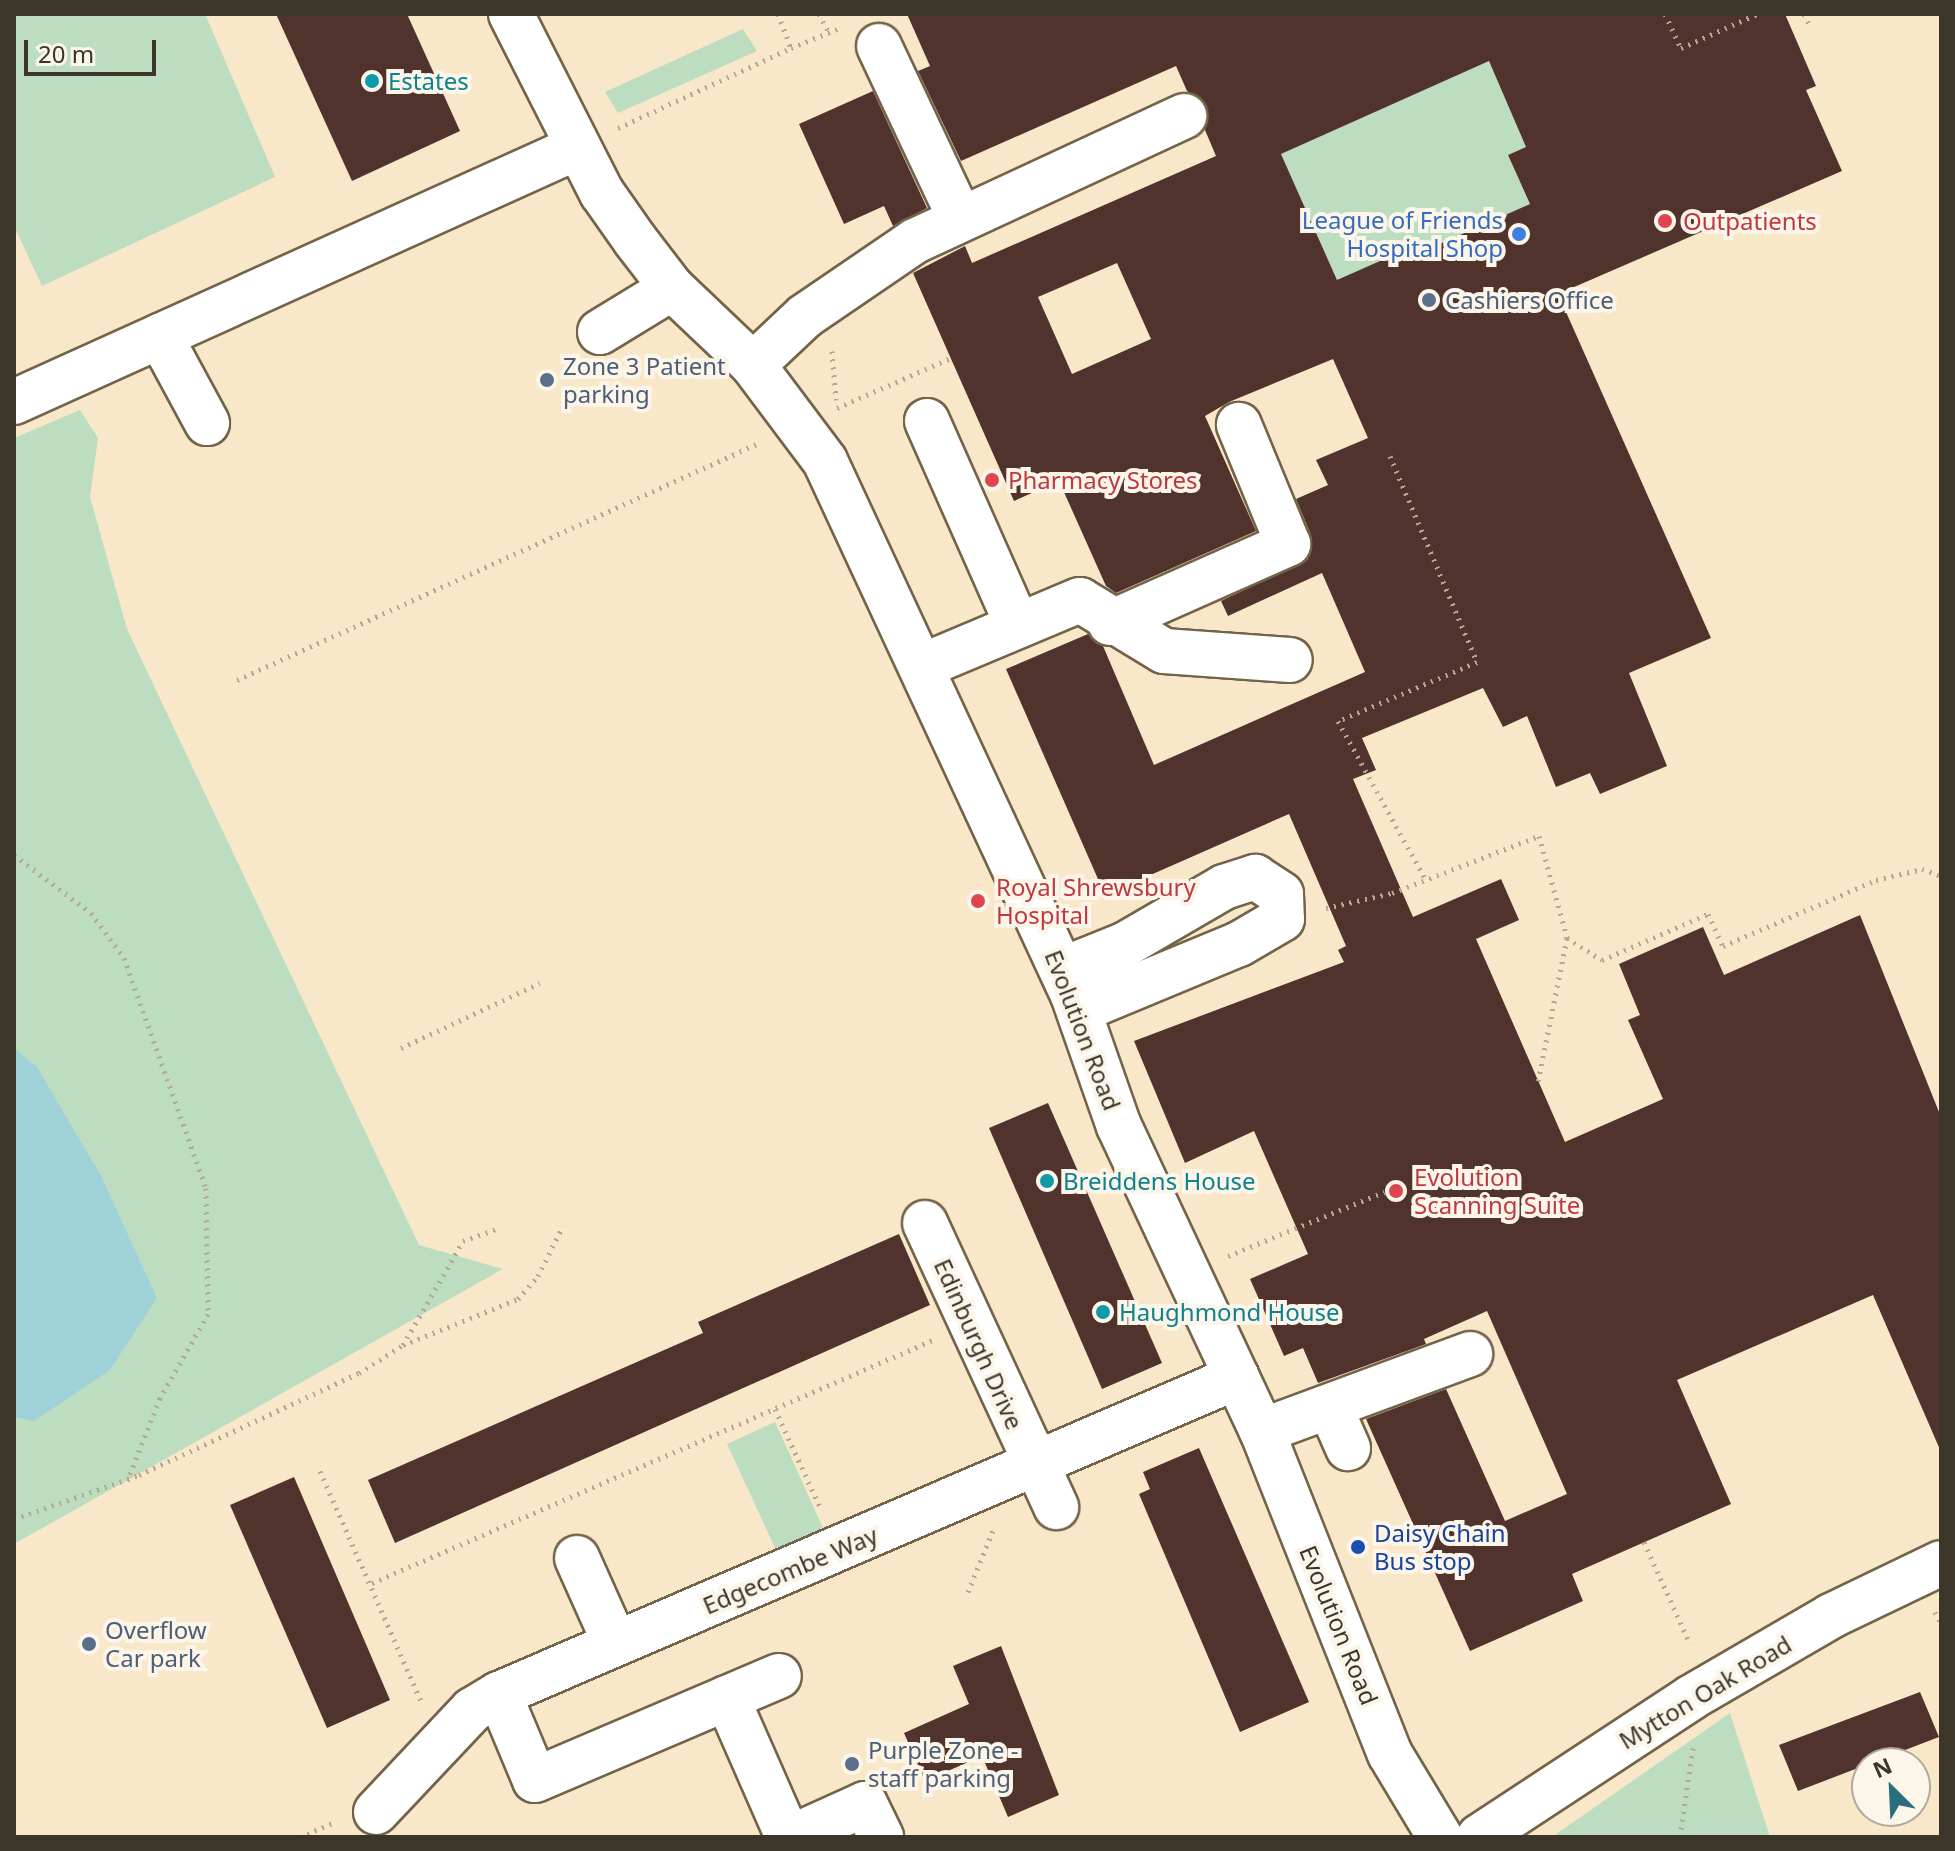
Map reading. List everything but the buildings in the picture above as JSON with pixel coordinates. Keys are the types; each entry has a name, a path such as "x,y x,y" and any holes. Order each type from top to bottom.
{"main road":[{"name":"Evolution Road","path":"511,14 602,193 672,288 753,365 825,461 925,665 1080,1010 1119,1126 1262,1431 1390,1754 1440,1837"},
{"path":"861,36 960,218"},
{"path":"753,365 805,316 915,241 1184,116"},
{"path":"14,402 574,139"},
{"path":"600,332 672,288"},
{"path":"160,336 207,423"},
{"path":"927,421 1018,626"},
{"path":"1110,623 1288,544 1239,425"},
{"path":"925,665 1080,600 1110,623 1164,651 1290,660"},
{"path":"1062,970 1255,877 1281,894 1282,919 1239,944 1080,1010"},
{"name":"Edinburgh Drive","path":"925,1223 1056,1507"},
{"path":"1262,1431 1470,1354"},
{"name":"Edgecombe Way","path":"376,1812 438,1742 499,1694 1237,1377"},
{"path":"1330,1407 1348,1448"},
{"path":"577,1558 615,1643"},
{"name":"Mytton Oak Road","path":"1479,1837 1692,1697 1831,1616 1941,1563"},
{"path":"499,1694 535,1780 779,1676"},
{"path":"727,1698 790,1837 865,1804 881,1837"}],"path":[{"path":"778,14 791,48"},
{"path":"819,14 829,33"},
{"path":"1665,14 1681,48 1757,14"},
{"path":"1804,14 1810,26"},
{"path":"574,139 599,135 829,33 861,36"},
{"path":"833,410 951,358"},
{"path":"237,680 766,440"},
{"path":"1390,456 1477,662 1338,721 1424,877"},
{"path":"1282,919 1392,893 1424,877 1539,836 1567,938 1538,1082"},
{"path":"14,855 91,913 124,958 206,1188 208,1314 160,1398 128,1479"},
{"path":"1567,938 1602,960 1708,914 1723,946 1876,880 1922,869 1941,876"},
{"path":"401,1048 540,983"},
{"path":"1220,1259 1384,1192"},
{"path":"14,1519 128,1479 278,1415 403,1345 518,1299 538,1276 563,1226"},
{"path":"403,1345 463,1241 496,1229"},
{"path":"372,1583 971,1324"},
{"path":"775,1409 839,1550"},
{"path":"320,1471 372,1583 438,1742"},
{"path":"1644,1542 1690,1644"},
{"path":"1680,1837 1693,1742"}],"green space":[{"path":"14,14 205,14 275,177 42,286 14,226"},
{"path":"743,29 757,51 618,113 605,92"},
{"path":"1489,61 1526,147 1508,155 1530,204 1399,262 1396,255 1346,300 1281,154"},
{"path":"80,410 98,438 90,497 127,629 419,1245 503,1269 14,1544 14,438"},
{"path":"775,1422 823,1528 776,1550 727,1444"},
{"path":"1730,1713 1770,1837 1552,1837"}],"water":[{"path":"14,1048 37,1067 101,1176 157,1298 110,1370 34,1421 14,1417"}],"place":[{"name":"Estates","path":"372,81"},
{"name":"Outpatients","path":"1665,221"},
{"name":"League of Friends Hospital Shop","path":"1519,234"},
{"name":"Cashiers Office","path":"1429,300"},
{"name":"Zone 3 Patient parking","path":"547,380"},
{"name":"Pharmacy Stores","path":"992,480"},
{"name":"Royal Shrewsbury Hospital","path":"978,901"},
{"name":"Breiddens House","path":"1047,1181"},
{"name":"Evolution Scanning Suite","path":"1396,1191"},
{"name":"Haughmond House","path":"1103,1312"},
{"name":"Daisy Chain Bus stop","path":"1358,1547"},
{"name":"Overflow Car park","path":"89,1644"},
{"name":"Purple Zone - staff parking","path":"852,1764"}]}
